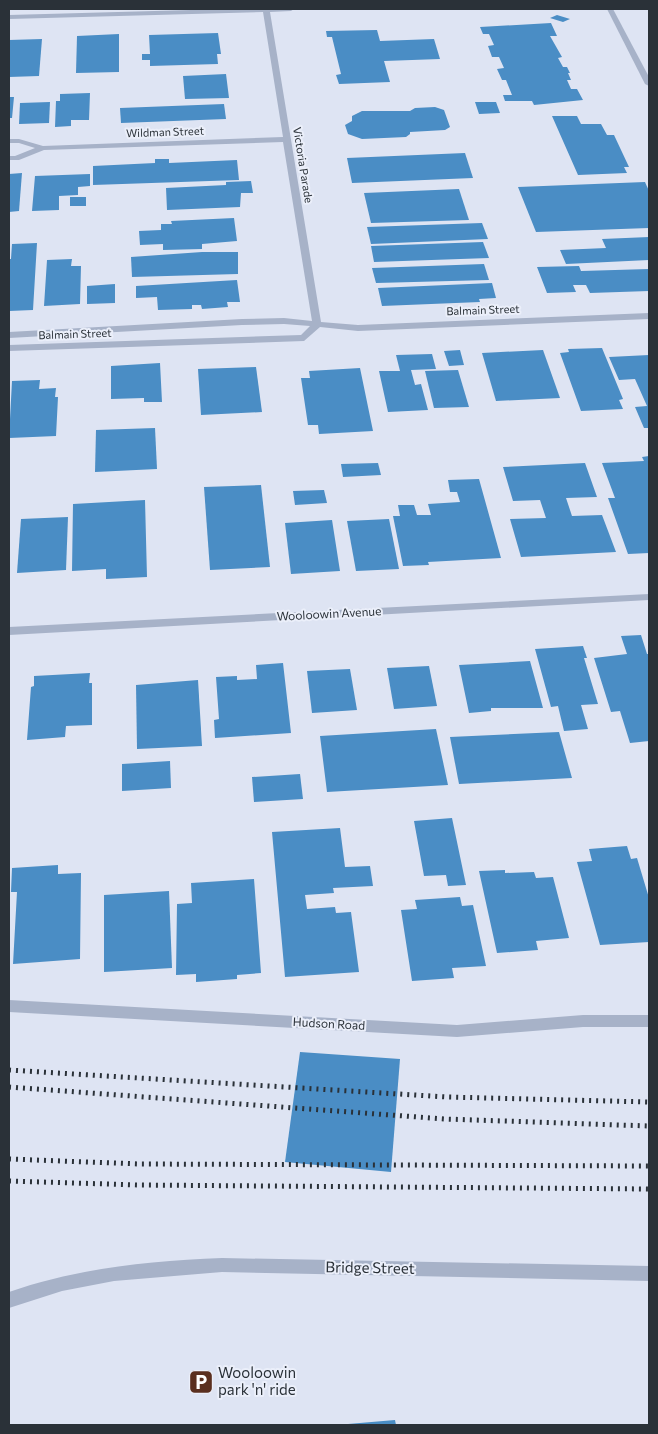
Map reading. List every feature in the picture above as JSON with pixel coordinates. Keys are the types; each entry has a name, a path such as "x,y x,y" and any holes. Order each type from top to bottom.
{"street":[{"path":"9,17 144,11 291,9"},
{"path":"610,9 649,84"},
{"name":"Victoria Parade","path":"266,10 317,325"},
{"name":"Wildman Street","path":"9,158 16,158 44,148 287,139"},
{"name":"Wildman Street","path":"9,141 19,141 44,148"},
{"name":"Balmain Street","path":"9,335 242,322 284,321 358,328 649,316"},
{"name":"Balmain Street","path":"9,348 304,338 317,325"},
{"name":"Wooloowin Avenue","path":"9,630 649,597"},
{"name":"Hudson Road","path":"9,1006 457,1031 582,1021 649,1022"},
{"name":"Bridge Street","path":"9,1300 46,1286 92,1275 160,1267 222,1265 649,1274"}],"building":[{"path":"557,15 570,19 563,22 550,18"},
{"path":"551,23 557,36 550,36 562,57 558,58 563,67 567,67 570,73 568,73 571,80 567,80 571,89 577,89 583,100 534,105 532,101 505,101 503,95 512,95 506,80 502,80 497,69 504,68 499,57 492,57 488,46 494,45 489,34 483,34 480,27"},
{"path":"377,30 380,41 434,39 440,59 384,61 390,82 339,84 336,75 341,74 332,37 327,37 326,31"},
{"path":"218,33 221,54 217,54 218,64 150,66 150,60 142,60 142,54 150,54 149,35"},
{"path":"119,34 119,72 76,73 77,36"},
{"path":"42,39 39,76 9,77 9,40"},
{"path":"226,74 229,98 185,99 183,76"},
{"path":"90,93 89,120 71,120 71,126 55,127 56,101 60,101 60,94"},
{"path":"9,97 14,97 12,118 9,118"},
{"path":"50,102 49,123 19,124 20,103"},
{"path":"475,102 496,102 500,113 479,114"},
{"path":"224,104 226,119 121,123 120,108"},
{"path":"435,107 444,110 450,127 445,130 410,132 406,137 362,139 348,134 345,125 352,121 352,116 362,111 410,111 415,108"},
{"path":"552,116 577,116 581,124 601,124 607,135 614,135 629,167 624,167 627,173 578,175"},
{"path":"465,153 473,178 352,183 347,158"},
{"path":"155,159 169,159 169,163 237,160 239,180 93,185 93,166 155,163"},
{"path":"22,173 19,211 9,212 9,174"},
{"path":"90,174 90,186 78,187 78,195 59,196 59,210 32,211 35,176"},
{"path":"251,181 253,193 241,193 240,207 167,210 166,188 226,185 226,182"},
{"path":"645,182 649,191 649,228 536,232 518,187"},
{"path":"459,189 469,220 371,223 364,193"},
{"path":"70,197 86,197 86,206 70,206"},
{"path":"234,218 237,241 202,244 202,249 163,250 163,244 140,245 139,231 161,230 161,224 172,224 171,221"},
{"path":"482,223 488,239 371,244 367,227"},
{"path":"649,237 649,260 566,264 560,250 606,248 602,239"},
{"path":"483,242 489,258 374,262 371,246"},
{"path":"37,243 33,310 9,311 9,259 11,259 12,244"},
{"path":"202,252 238,252 238,274 132,277 131,257"},
{"path":"72,259 71,266 81,266 80,304 44,306 47,260"},
{"path":"484,264 489,280 376,283 372,268"},
{"path":"579,266 581,271 649,269 649,291 590,293 586,285 573,285 576,292 547,293 537,267"},
{"path":"237,280 240,302 227,302 228,307 202,309 201,305 192,305 192,309 158,310 157,297 136,298 136,286"},
{"path":"492,283 496,298 479,299 480,302 382,306 378,288"},
{"path":"115,284 115,303 87,304 87,286"},
{"path":"602,348 623,399 619,400 623,409 581,411 560,353 569,352 568,349"},
{"path":"460,350 464,365 449,366 444,351"},
{"path":"543,350 560,398 496,401 482,353"},
{"path":"432,354 436,369 411,370 415,385 421,384 428,410 388,412 379,371 400,371 396,355"},
{"path":"649,355 649,428 644,428 635,407 647,406 635,379 619,380 609,357"},
{"path":"160,363 162,402 144,402 144,398 111,399 111,366"},
{"path":"256,367 262,412 201,415 198,369"},
{"path":"360,368 373,431 319,434 318,425 308,425 301,378 310,378 309,371"},
{"path":"458,370 469,407 434,408 425,371"},
{"path":"40,380 39,389 56,388 55,397 58,397 56,436 9,438 12,381"},
{"path":"155,428 157,469 95,472 96,430"},
{"path":"649,456 649,553 628,554 608,498 615,498 602,463 644,461 642,457"},
{"path":"378,463 381,475 343,477 341,464"},
{"path":"585,463 597,497 566,498 572,516 602,515 616,552 521,557 510,519 546,518 540,500 513,501 503,467"},
{"path":"479,479 501,558 428,562 429,565 403,566 393,516 400,516 398,505 414,505 417,515 431,515 428,504 460,502 457,492 450,492 448,480"},
{"path":"261,485 270,567 210,570 204,487"},
{"path":"324,490 327,503 295,505 293,491"},
{"path":"145,500 147,577 106,579 106,569 72,571 73,504"},
{"path":"68,517 66,570 17,573 21,519"},
{"path":"389,519 399,569 356,571 347,521"},
{"path":"332,520 340,571 291,574 285,523"},
{"path":"641,635 647,654 649,654 649,741 630,743 620,711 611,712 594,658 627,654 621,636"},
{"path":"583,646 587,658 584,658 598,704 581,705 588,729 564,731 558,706 551,707 535,649"},
{"path":"530,661 543,708 491,708 491,711 469,713 459,665"},
{"path":"283,663 291,733 215,738 214,720 219,719 216,677 237,676 237,680 257,679 256,665"},
{"path":"429,666 437,706 394,709 387,668"},
{"path":"350,669 357,710 312,713 307,671"},
{"path":"90,673 89,683 92,683 92,725 66,726 65,737 27,740 31,687 34,686 34,676"},
{"path":"198,680 202,746 137,749 136,685"},
{"path":"436,729 448,785 327,792 320,736"},
{"path":"559,732 572,778 459,784 450,737"},
{"path":"170,761 171,788 122,791 122,764"},
{"path":"300,774 303,799 254,802 252,777"},
{"path":"452,818 466,885 448,886 446,875 424,876 414,821"},
{"path":"340,828 345,867 370,866 373,886 333,888 334,893 305,895 307,909 335,907 336,913 351,912 359,972 285,977 272,832"},
{"path":"627,846 631,859 637,858 649,898 649,942 600,945 577,862 592,861 589,849"},
{"path":"58,865 58,874 81,873 80,959 13,964 17,892 11,892 12,868"},
{"path":"505,870 505,873 534,872 536,878 553,877 569,938 536,941 538,950 497,953 479,871"},
{"path":"254,879 261,973 237,975 237,979 196,982 196,974 176,975 177,904 192,903 191,883"},
{"path":"169,891 172,968 104,972 104,895"},
{"path":"460,897 462,906 473,905 486,966 452,968 454,978 412,981 401,910 417,909 415,900"},
{"path":"300,1052 400,1059 391,1172 285,1162"},
{"path":"395,1420 396,1425 348,1425 348,1424"}],"railway":[{"path":"9,1070 447,1097 649,1102"},
{"path":"9,1087 445,1119 649,1126"},
{"path":"9,1159 140,1164 649,1166"},
{"path":"9,1181 139,1185 649,1189"}],"place":[{"name":"Wooloowin park 'n' ride","path":"201,1382"}]}
